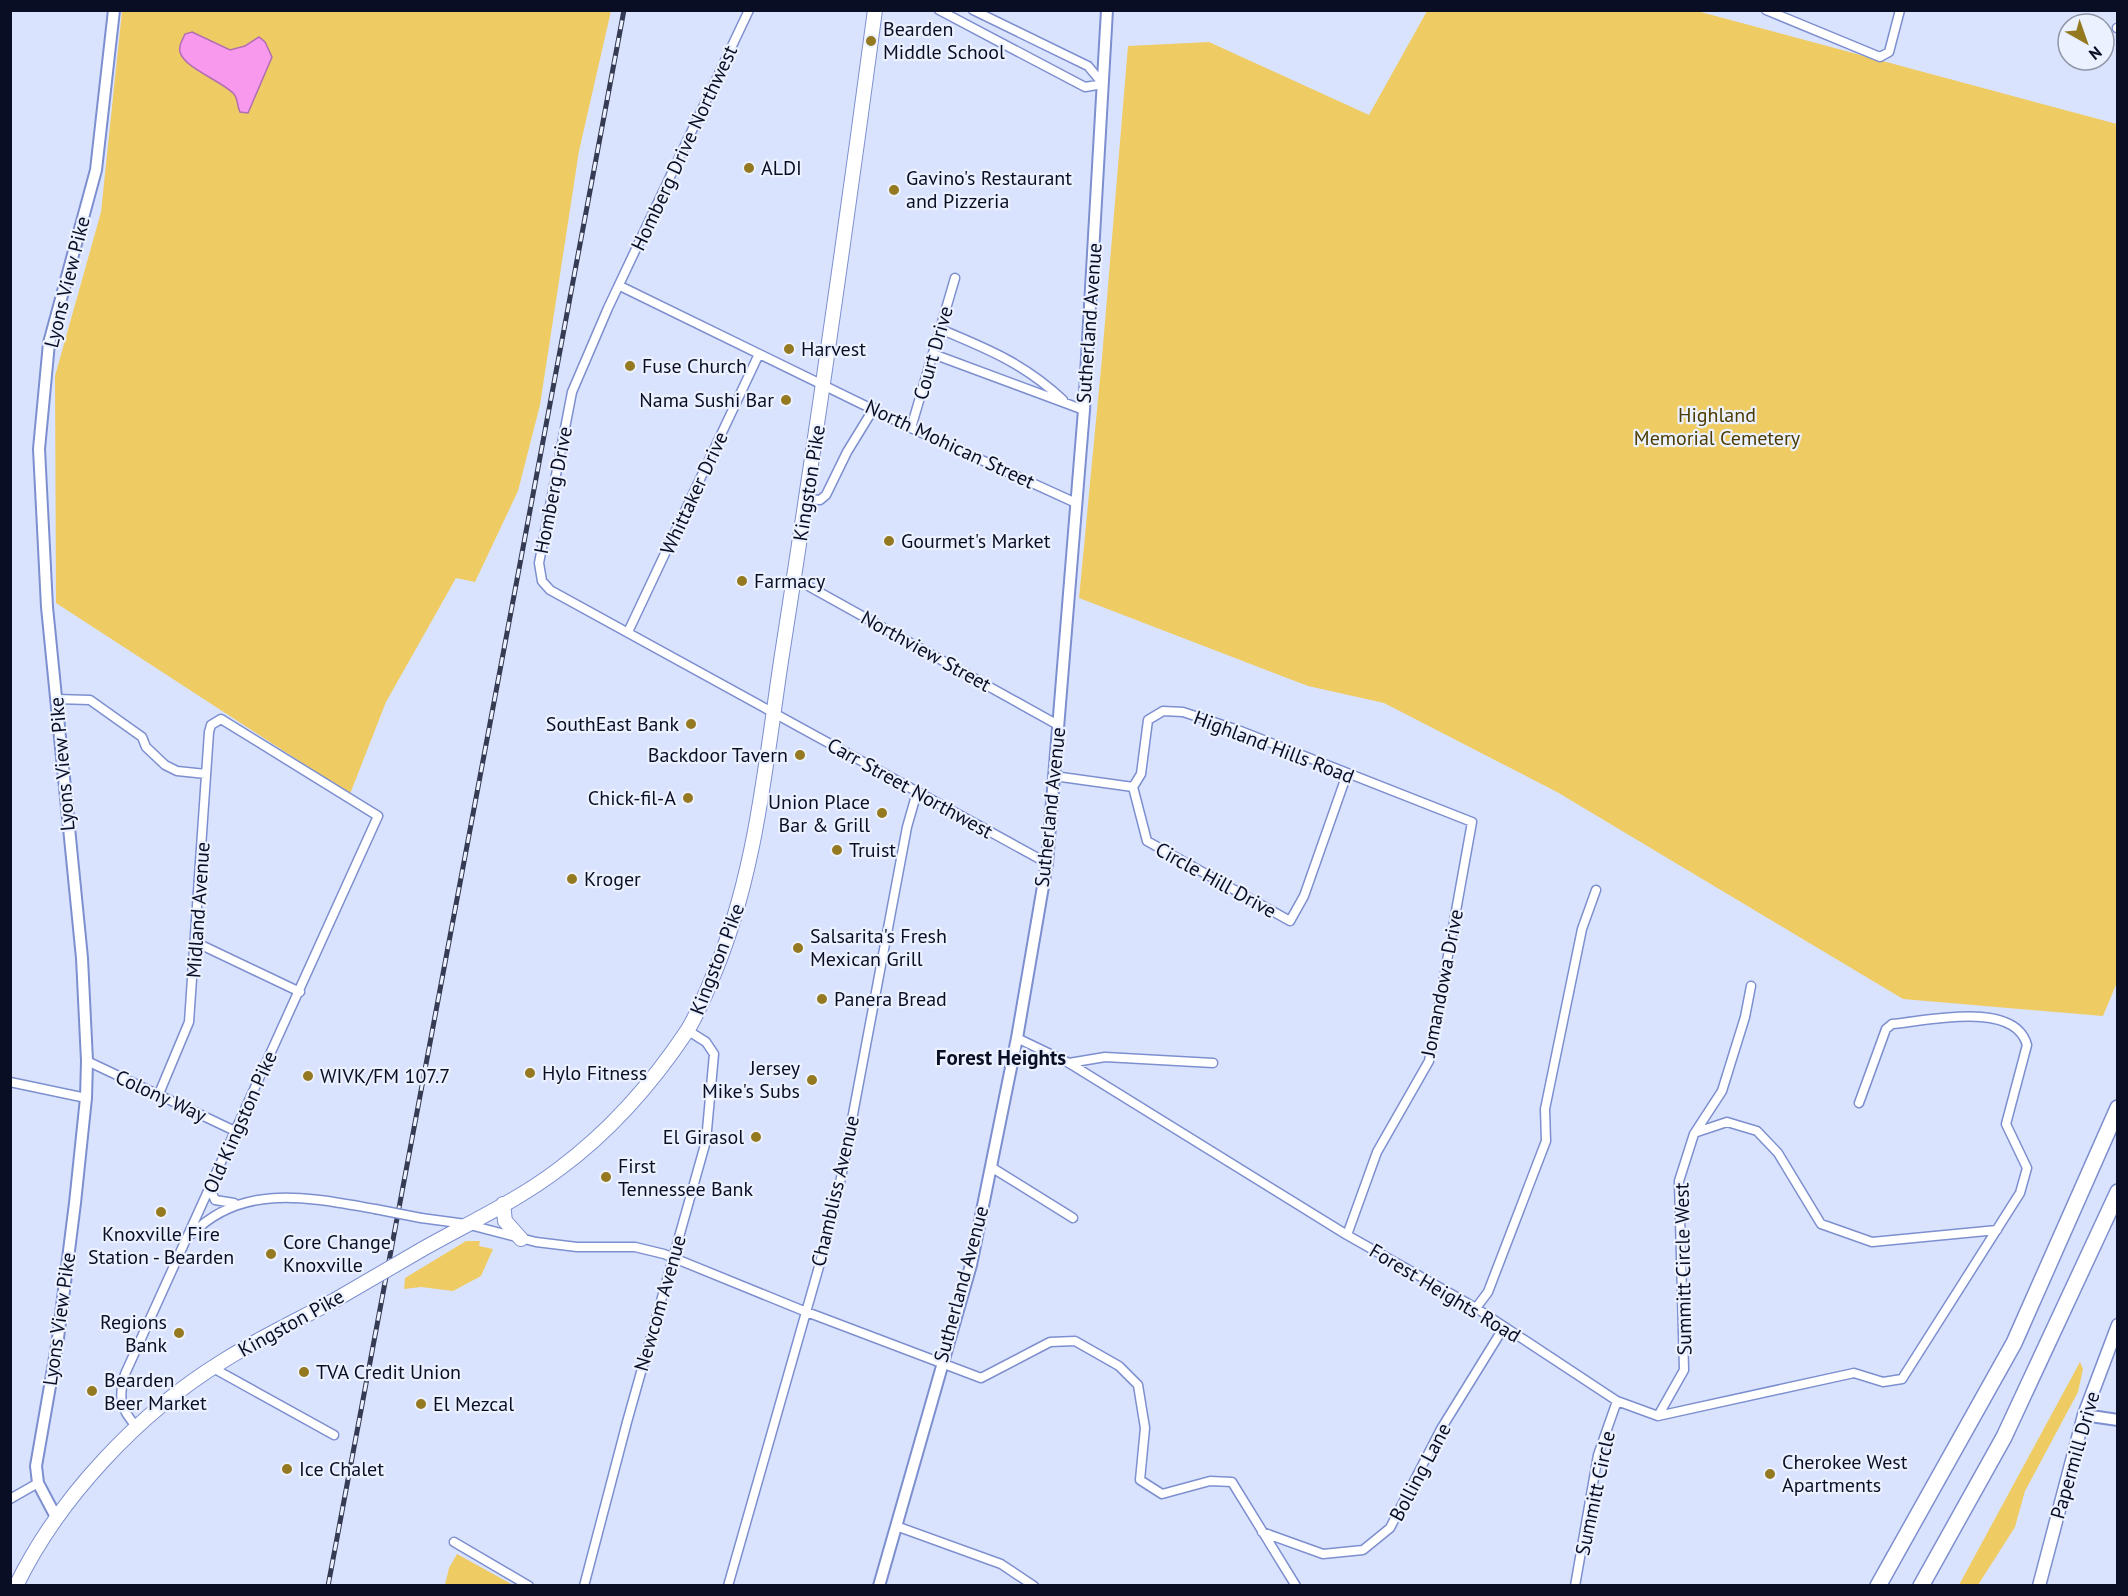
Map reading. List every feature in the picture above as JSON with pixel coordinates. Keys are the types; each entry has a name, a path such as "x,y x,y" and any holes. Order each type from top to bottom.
{"highway":[{"path":"1878,1586 2014,1343 2118,1108"},
{"path":"1921,1586 2004,1437 2118,1192"}],"main road":[{"name":"Kingston Pike","path":"16,1586 56,1517 137,1427 179,1392 213,1368 503,1204 558,1170 599,1135 644,1087 687,1030 724,952 746,879 824,385 875,10"},
{"path":"503,1204 505,1221 521,1239"},
{"name":"Papermill Drive","path":"2039,1586 2084,1415 2118,1325"}],"street":[{"name":"Lyons View Pike","path":"56,1517 38,1483 36,1466 58,1337 86,1098 87,1061 82,958 47,607 39,449 49,343 96,170 114,10"},
{"name":"Homberg Drive Northwest","path":"620,286 749,10"},
{"path":"939,10 1086,87 1103,84 1088,66 973,10"},
{"name":"Sutherland Avenue","path":"879,1586 941,1363 971,1265 1017,1038 1047,863 1084,410 1107,10"},
{"path":"1766,10 1884,56 1889,52 1900,10"},
{"name":"Court Drive","path":"911,428 955,279"},
{"name":"North Mohican Street","path":"620,286 911,428 1076,503"},
{"name":"Homberg Drive","path":"620,286 572,392 538,563 542,580 550,590 774,713"},
{"path":"940,329 1007,357 1040,378 1065,403"},
{"name":"Whittaker Drive","path":"628,632 759,354"},
{"path":"933,354 1084,410"},
{"path":"806,500 820,500 826,495 847,452 874,408"},
{"name":"Northview Street","path":"794,578 1058,725"},
{"path":"56,699 90,700 142,737 146,747 165,765 177,771 206,774"},
{"name":"Highland Hills Road","path":"1133,787 1141,774 1148,720 1163,711 1183,712 1238,730 1472,822"},
{"name":"Carr Street Northwest","path":"774,713 1047,863"},
{"name":"Midland Avenue","path":"158,1096 189,1022 197,943 209,732 216,721 225,720 378,816"},
{"name":"Circle Hill Drive","path":"1133,787 1147,842 1290,921 1304,896 1347,774"},
{"path":"1054,776 1133,787"},
{"name":"Chambliss Avenue","path":"728,1586 841,1179 907,827 917,792"},
{"name":"Old Kingston Pike","path":"137,1427 123,1411 121,1392 125,1374 378,816"},
{"name":"Jomandowa Drive","path":"1347,1234 1377,1152 1429,1061 1472,822"},
{"path":"1476,1308 1488,1292 1546,1141 1547,1098 1582,929 1596,890"},
{"path":"197,943 300,992"},
{"name":"Summitt Circle West","path":"1658,1416 1684,1370 1679,1181 1694,1134 1722,1091 1745,1017 1751,986"},
{"path":"1658,1416 1854,1373 1883,1382 1902,1379 1996,1233 2020,1192 2027,1168 2006,1124 2027,1045 2019,1030 2007,1021 1990,1016 1892,1024 1886,1029 1859,1103"},
{"name":"Newcom Avenue","path":"584,1586 672,1256 706,1141 714,1060 711,1048 687,1030"},
{"name":"Forest Heights Road","path":"1017,1038 1069,1063 1347,1234 1476,1308 1617,1401 1658,1416"},
{"path":"1069,1063 1105,1057 1213,1063"},
{"name":"Colony Way","path":"87,1061 236,1131"},
{"path":"10,1082 86,1098"},
{"path":"1694,1134 1706,1127 1727,1122 1756,1131 1778,1153 1821,1224 1872,1242 1996,1233"},
{"path":"991,1167 1073,1218"},
{"path":"210,1188 215,1200 225,1204 240,1203"},
{"path":"188,1238 205,1221 240,1203 258,1198 303,1197 466,1224 521,1239 577,1247 635,1247 672,1256 804,1311 981,1378 1050,1342 1075,1341 1119,1366 1138,1385 1145,1428 1140,1480 1162,1494 1210,1481 1232,1482 1296,1586"},
{"name":"Bolling Lane","path":"1261,1532 1323,1554 1363,1550 1390,1528 1441,1429 1504,1327"},
{"path":"213,1368 334,1435"},
{"name":"Summitt Circle","path":"1575,1586 1598,1455 1617,1401"},
{"path":"2084,1415 2118,1420"},
{"path":"10,1499 38,1483"},
{"path":"896,1526 1001,1563 1034,1586"},
{"path":"454,1542 529,1586"}],"green space":[{"path":"122,11 611,11 579,151 540,405 518,491 475,582 456,578 386,702 350,794 56,603 55,376 101,212"},
{"name":"Highland Memorial Cemetery","path":"1427,11 1697,11 2117,124 2118,980 2103,1016 1903,999 1557,792 1384,703 1308,686 1079,598 1128,46 1209,42 1369,115"},
{"path":"466,1241 480,1241 479,1246 493,1249 481,1276 453,1291 421,1287 404,1289 405,1278"},
{"path":"2080,1362 2083,1369 2078,1392 2025,1491 2015,1527 1978,1585 1959,1585"},
{"path":"457,1554 513,1585 445,1585 449,1568"}],"shaded area":[{"path":"192,32 230,50 245,46 259,37 265,42 272,57 248,113 240,112 234,94 183,58 180,45 185,34"}],"railway":[{"path":"328,1586 624,10"}],"place":[{"name":"Bearden Middle School","path":"871,41"},
{"name":"ALDI","path":"749,168"},
{"name":"Gavino's Restaurant and Pizzeria","path":"894,190"},
{"name":"Harvest","path":"789,349"},
{"name":"Fuse Church","path":"630,366"},
{"name":"Nama Sushi Bar","path":"786,400"},
{"name":"Gourmet's Market","path":"889,541"},
{"name":"Farmacy","path":"742,581"},
{"name":"SouthEast Bank","path":"691,724"},
{"name":"Backdoor Tavern","path":"800,755"},
{"name":"Chick-fil-A","path":"688,798"},
{"name":"Union Place Bar & Grill","path":"882,813"},
{"name":"Truist","path":"837,850"},
{"name":"Kroger","path":"572,879"},
{"name":"Salsarita's Fresh Mexican Grill","path":"798,948"},
{"name":"Panera Bread","path":"822,999"},
{"name":"Hylo Fitness","path":"530,1073"},
{"name":"WIVK/FM 107.7","path":"308,1076"},
{"name":"Jersey Mike's Subs","path":"812,1080"},
{"name":"El Girasol","path":"756,1137"},
{"name":"First Tennessee Bank","path":"606,1177"},
{"name":"Knoxville Fire Station - Bearden","path":"161,1212"},
{"name":"Core Change Knoxville","path":"271,1254"},
{"name":"Regions Bank","path":"179,1333"},
{"name":"TVA Credit Union","path":"304,1372"},
{"name":"Bearden Beer Market","path":"92,1391"},
{"name":"El Mezcal","path":"421,1404"},
{"name":"Ice Chalet","path":"287,1469"},
{"name":"Cherokee West Apartments","path":"1770,1474"}],"district":[{"name":"Forest Heights","path":"1001,1057"}]}
